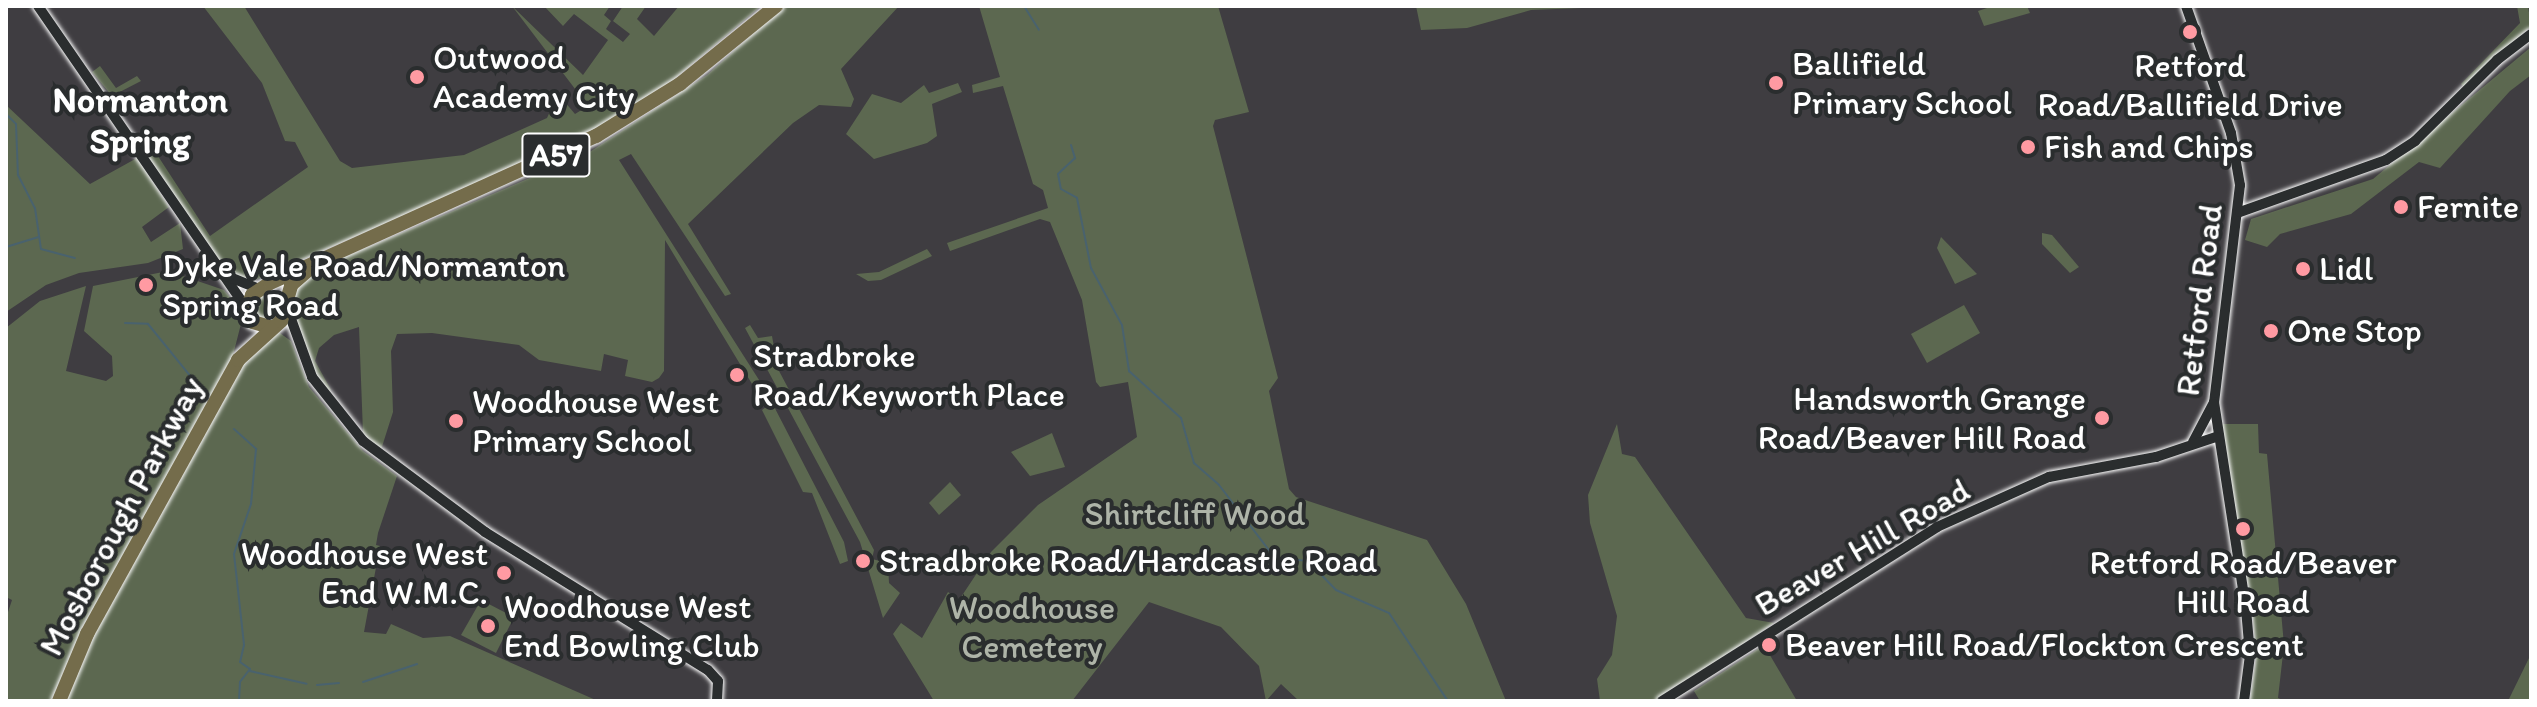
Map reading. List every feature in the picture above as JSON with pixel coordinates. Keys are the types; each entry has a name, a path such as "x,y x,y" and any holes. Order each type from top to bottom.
{"highway":[{"name":"A57","path":"248,313 260,289 642,111 722,54 776,6"},
{"name":"A57","path":"270,327 281,321 295,279 313,266"},
{"path":"260,289 277,291 286,304"},
{"path":"248,313 270,327"},
{"name":"Mosborough Parkway","path":"238,360 248,313"},
{"name":"Mosborough Parkway","path":"59,701 87,634 238,360 270,327"}],"main road":[{"path":"38,6 248,313"},
{"name":"Retford Road","path":"2186,6 2236,151 2240,212 2214,402 2215,432 2246,609 2250,655 2244,701"},
{"path":"2240,212 2386,160 2415,141 2497,60 2531,34"},
{"path":"222,272 260,289"},
{"path":"286,304 316,383 363,441 485,532 708,670 718,681 717,701"},
{"path":"270,327 288,332 299,344"},
{"path":"2194,439 2214,402"},
{"name":"Beaver Hill Road","path":"1662,701 1937,527 2049,477 2156,457 2215,432"}],"green space":[{"path":"203,6 244,6 340,161 352,168 464,155 547,118 558,94 575,114 588,106 512,6 583,75 608,40 574,14 563,26 544,6 610,6 604,15 611,21 606,29 623,42 630,34 613,21 623,6 646,6 637,19 654,36 679,6 761,6 661,90 590,134 253,281 233,274 215,257 147,158 156,153 210,236 308,167 295,142 285,141 262,83"},
{"path":"784,6 899,6 841,69 854,99 851,107 819,105 793,123 688,224 731,294 725,296 631,154 619,160 766,391 844,542 848,561 840,564 812,493 803,492 762,410 766,407 665,240 664,371 659,378 652,382 625,376 628,360 604,354 601,371 539,360 519,345 432,333 397,334 391,351 393,412 380,453 363,433 359,327 334,335 319,348 315,361 331,390 328,393 312,372 290,307 294,286 310,272 588,153 707,75"},
{"path":"979,6 1218,6 1249,112 1215,120 1213,126 1278,378 1269,391 1289,489 1296,497 1427,540 1466,604 1506,701 1299,701 1281,684 1266,701 1259,666 1221,627 1149,602 1072,701 934,701 893,634 901,623 922,638 948,592 959,600 991,552 1038,505 1137,437 1128,382 1100,387 1096,382 1082,300 1050,222 1040,219 950,251 947,243 1048,208 1043,190 1033,184 1003,86 973,93 972,85 1000,77"},
{"path":"1416,6 1582,8 1531,10 1467,28 1421,30"},
{"path":"1993,6 2027,6 2030,13 1984,26 1978,11"},
{"path":"2517,6 2528,6 2531,26 2464,87 2461,84 2520,23"},
{"path":"2531,47 2531,75 2510,91 2440,168 2419,162 2351,214 2280,234 2267,247 2245,240 2251,219 2373,179"},
{"path":"100,66 116,88 137,76 141,81 112,96 92,72"},
{"path":"958,83 962,92 932,104 937,136 927,143 874,159 846,134 872,94 901,103 924,85 929,93"},
{"path":"6,105 90,184 137,158 169,207 142,227 151,242 180,223 183,249 148,263 79,273 46,285 6,312"},
{"path":"2042,233 2052,235 2079,267 2070,273 2042,244"},
{"path":"1941,237 1977,274 1955,284 1937,248"},
{"path":"927,249 932,256 881,280 868,281 856,274 879,272"},
{"path":"168,271 224,290 239,308 242,320 232,359 83,627 51,701 6,701 6,618 12,600 6,597 6,328 40,301 86,286 66,371 106,381 113,376 112,356 84,331 93,286"},
{"path":"266,295 275,298 278,307 275,316 266,319 257,316 254,307 257,298"},
{"path":"1964,305 1980,333 1927,363 1911,334"},
{"path":"750,325 758,338 772,336 778,369 874,550 872,559 888,563 889,583 900,593 883,618 860,542 745,328"},
{"path":"277,331 291,341 309,387 363,451 397,476 378,533 376,545 380,546 364,632 386,634 391,624 423,638 450,636 598,701 65,701 86,649 246,360"},
{"path":"1617,424 1622,454 1635,457 1746,618 1774,623 1657,701 1600,701 1597,679 1612,655 1617,616 1590,523 1588,495"},
{"path":"2219,424 2258,424 2259,453 2267,454 2284,645 2278,698 2285,701 2250,701 2256,657 2253,619"},
{"path":"1052,433 1065,467 1030,476 1011,452"},
{"path":"950,482 961,495 939,515 929,503"},
{"name":"Woodhouse West End Bowling Club","path":"481,600 514,617 496,653 461,635"},
{"path":"1764,645 1797,701 1700,701 1694,691"},
{"path":"2531,654 2531,701 2508,701"}],"waterway":[{"path":"1024,6 1039,30"},
{"path":"6,114 16,124 18,175 35,208 41,249 75,258"},
{"path":"1071,145 1075,158 1058,174 1061,189 1077,198 1091,268 1122,325 1129,371 1181,418 1194,463 1219,485 1275,558 1308,561 1336,590 1389,613 1448,701"},
{"path":"6,247 38,237"},
{"path":"125,323 148,324 200,388"},
{"path":"234,429 256,449 251,504 234,554 244,645 240,662 250,669 240,682 239,701"},
{"path":"363,682 417,664"},
{"path":"250,671 307,684"},
{"path":"317,685 339,683"}],"place":[{"name":"Retford Road/Ballifield Drive","path":"2190,32"},
{"name":"Outwood Academy City","path":"417,77"},
{"name":"Ballifield Primary School","path":"1776,83"},
{"name":"Fish and Chips","path":"2028,147"},
{"name":"Fernite","path":"2401,207"},
{"name":"Lidl","path":"2303,269"},
{"name":"Dyke Vale Road/Normanton Spring Road","path":"146,285"},
{"name":"One Stop","path":"2271,331"},
{"name":"Stradbroke Road/Keyworth Place","path":"737,375"},
{"name":"Handsworth Grange Road/Beaver Hill Road","path":"2102,418"},
{"name":"Woodhouse West Primary School","path":"456,421"},
{"name":"Retford Road/Beaver Hill Road","path":"2243,529"},
{"name":"Stradbroke Road/Hardcastle Road","path":"863,561"},
{"name":"Woodhouse West End W.M.C.","path":"504,573"},
{"name":"Woodhouse West End Bowling Club","path":"488,626"},
{"name":"Beaver Hill Road/Flockton Crescent","path":"1769,645"}],"district":[{"name":"Normanton Spring","path":"140,120"}],"park label":[{"name":"Shirtcliff Wood","path":"1195,514"},
{"name":"Woodhouse Cemetery","path":"1032,626"}]}
